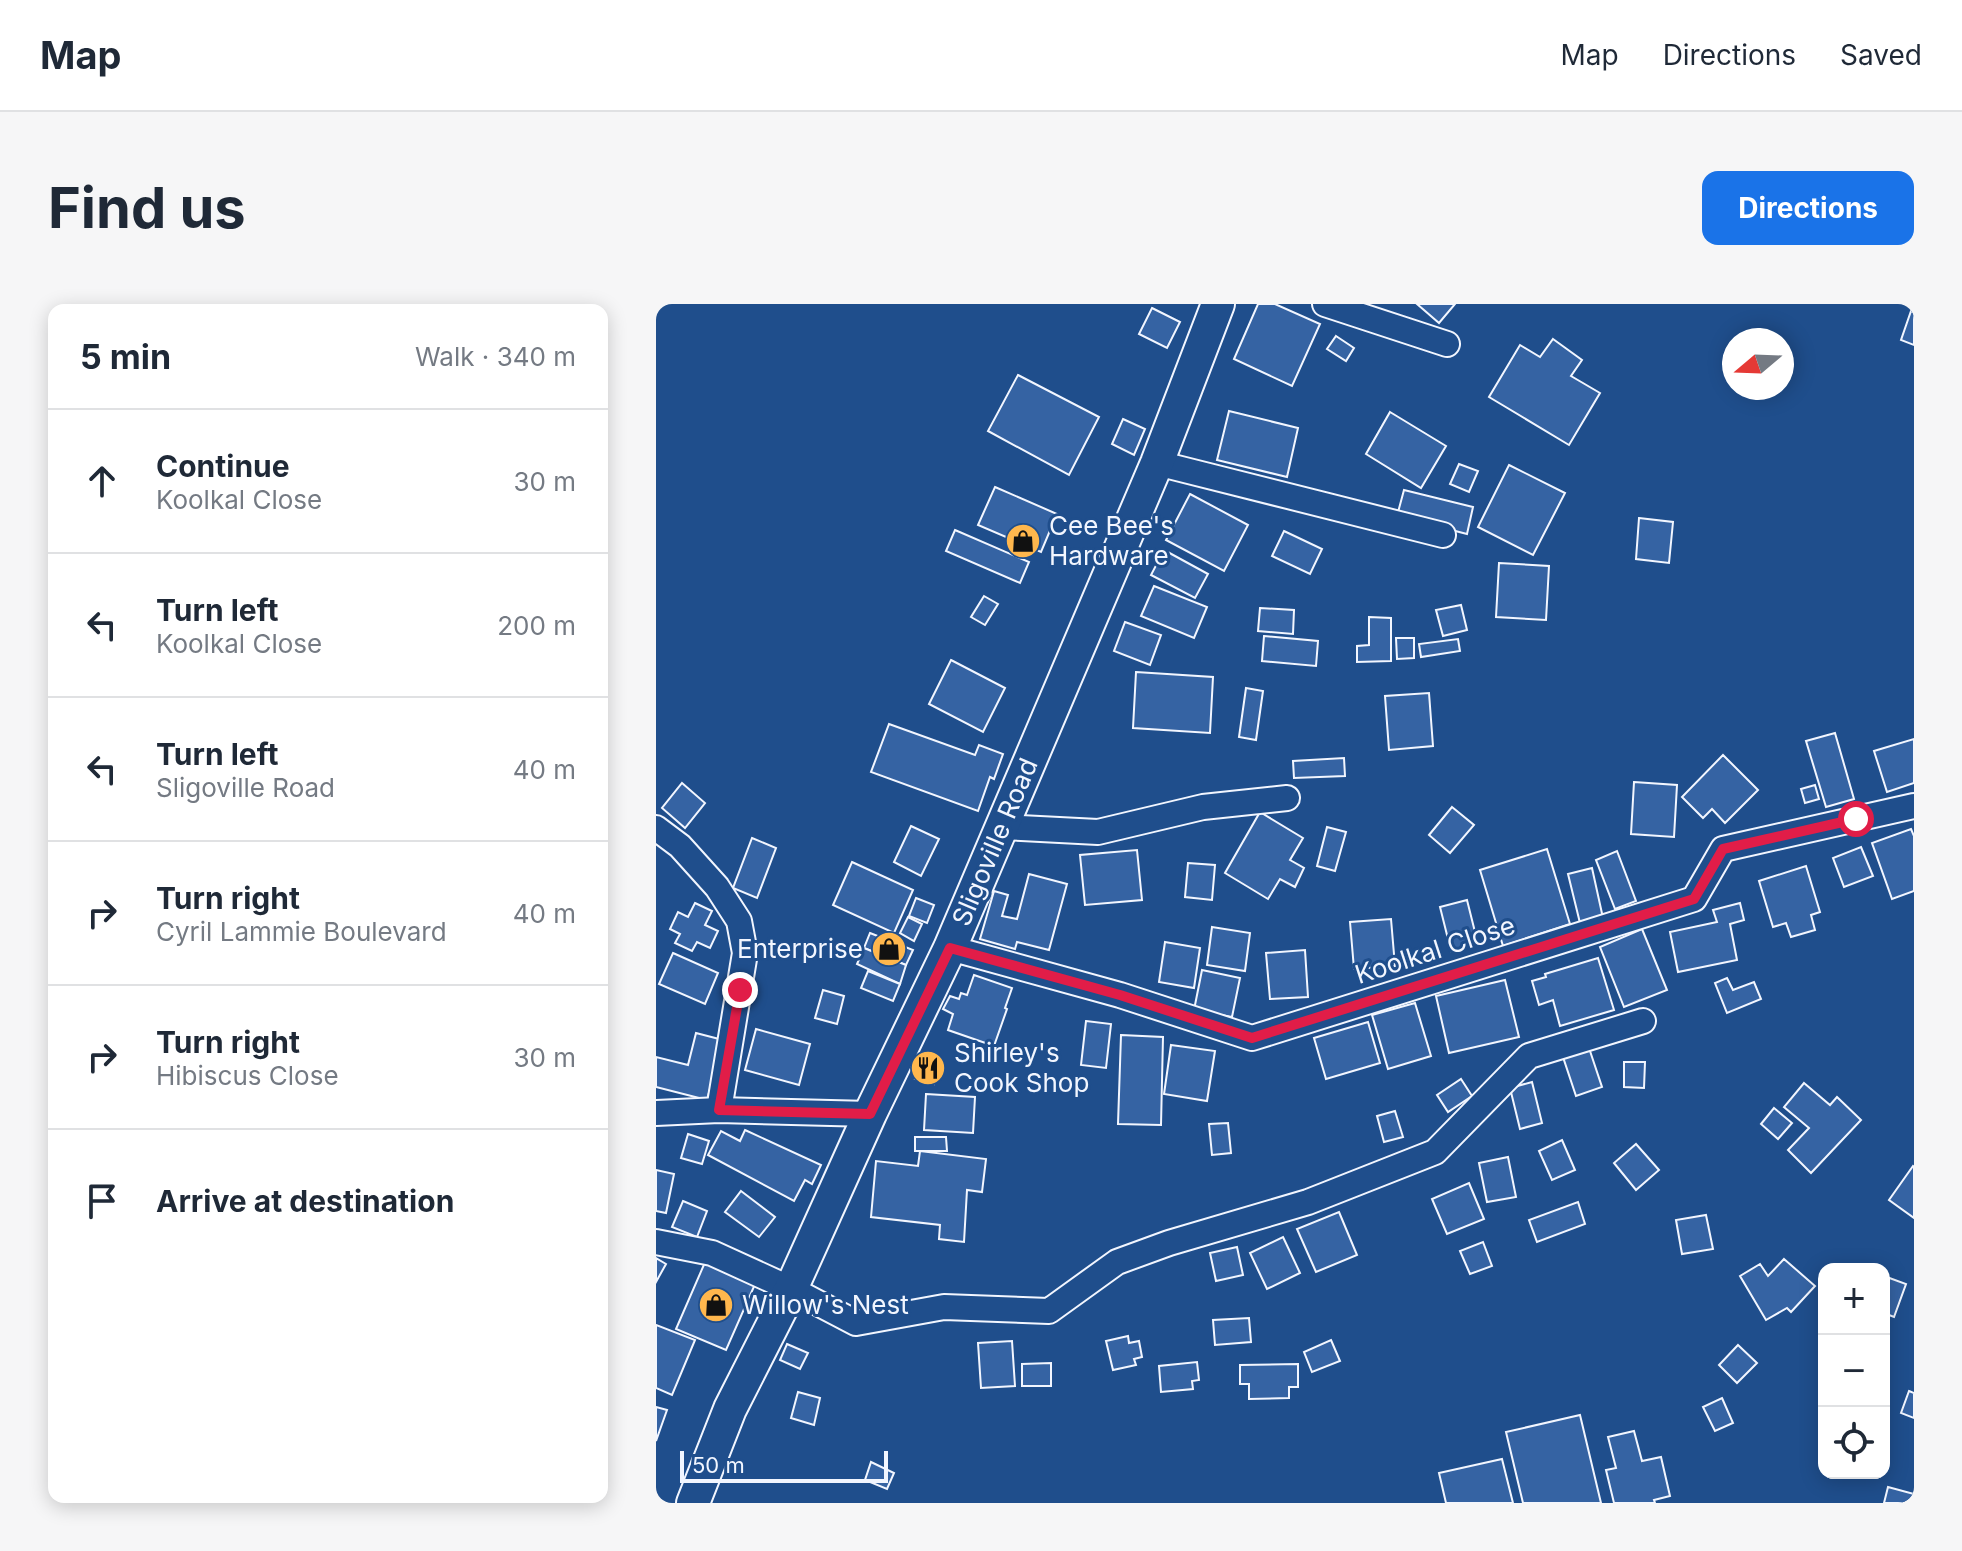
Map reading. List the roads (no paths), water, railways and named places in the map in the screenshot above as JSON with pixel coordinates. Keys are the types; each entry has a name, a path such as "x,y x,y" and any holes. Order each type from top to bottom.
{"street":[{"name":"Sligoville Road","path":"693,1503 730,1409 791,1289 950,948 1157,463 1218,304"},
{"path":"1325,304 1447,344"},
{"path":"1157,463 1443,535"},
{"path":"1002,827 1098,832 1203,807 1287,798"},
{"name":"Koolkal Close","path":"950,948 1120,995 1252,1038 1694,899 1723,849 1914,806"},
{"path":"656,828 680,846 717,887 739,921 745,953 719,1110"},
{"path":"656,1242 712,1253 856,1323 944,1307 1049,1311 1117,1262 1169,1243 1308,1202 1435,1152 1529,1056 1643,1021"},
{"path":"656,1113 719,1110 870,1114"}],"place":[{"name":"Cee Bee's Hardware","path":"1023,541"},
{"name":"Enterprise","path":"889,949"},
{"name":"Shirley's Cook Shop","path":"928,1068"},
{"name":"Willow's Nest","path":"716,1305"}]}
